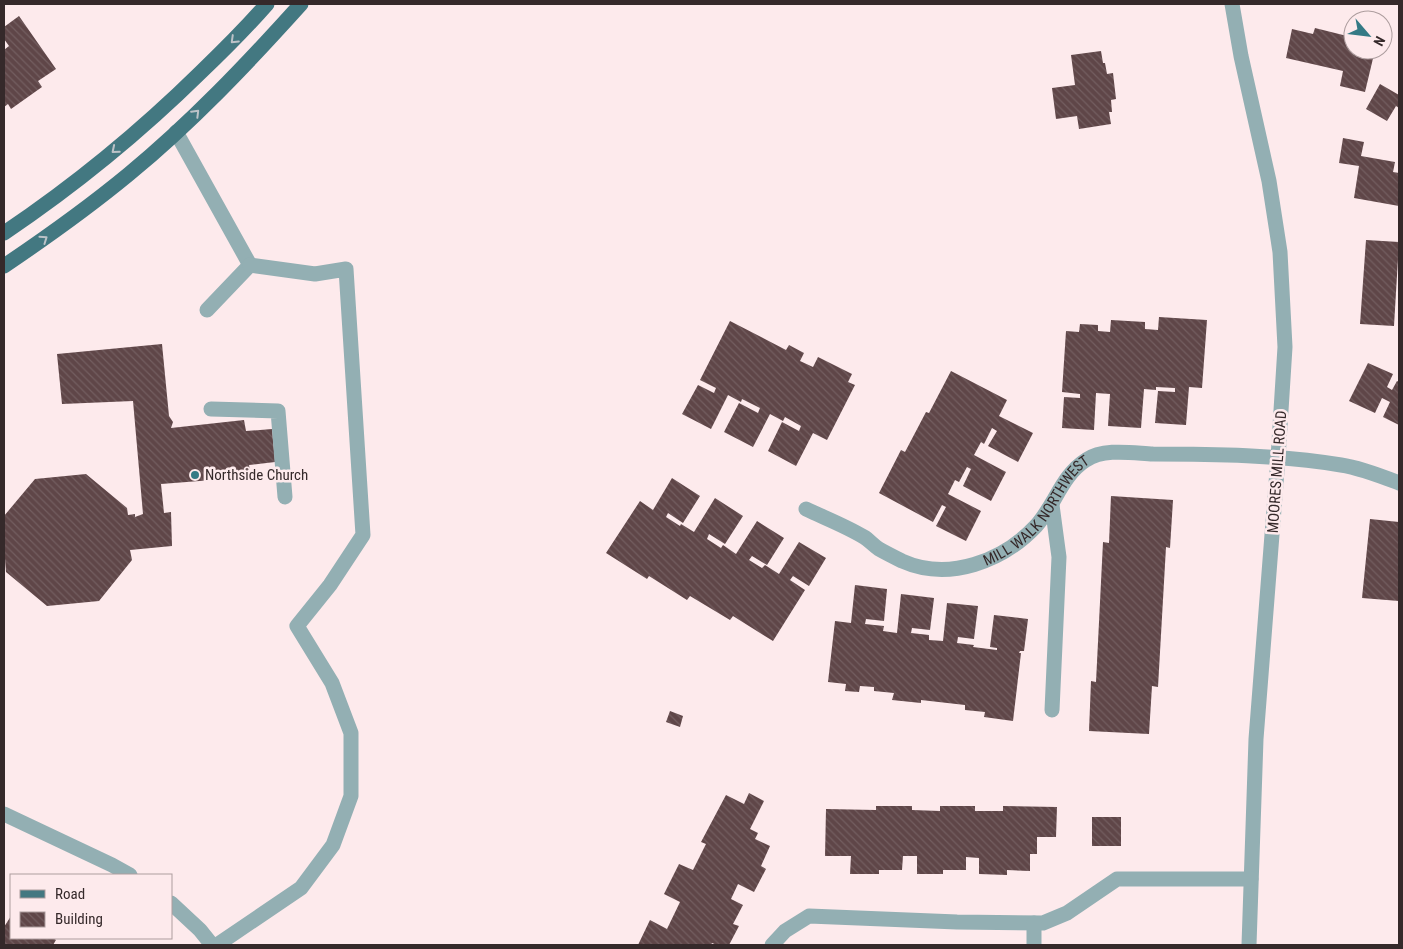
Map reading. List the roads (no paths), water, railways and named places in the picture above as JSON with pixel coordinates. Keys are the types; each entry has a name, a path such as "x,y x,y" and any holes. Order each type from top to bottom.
{"main road":[{"path":"4,234 114,152 180,93 267,4"},
{"path":"4,266 48,236 129,174 176,132 261,48 301,4"}],"street":[{"name":"MOORES MILL ROAD","path":"1232,4 1241,56 1269,181 1280,252 1285,347 1256,739 1249,945"},
{"path":"176,132 250,265"},
{"path":"207,310 250,265"},
{"path":"218,945 301,888 333,846 351,796 351,733 332,683 297,626 330,586 364,535 346,269 315,274 250,265"},
{"path":"211,410 278,411 285,497"},
{"name":"MILL WALK NORTHWEST","path":"806,508 864,537 878,548 904,562 930,568 960,568 984,562 1012,547 1036,526 1052,505 1064,482 1073,470 1087,459 1104,453 1192,454 1278,458 1343,465 1399,483"},
{"path":"1052,505 1059,557 1052,710"},
{"path":"4,814 128,874"},
{"path":"772,945 785,931 809,916 958,922 1043,923 1067,913 1117,879 1251,879"},
{"path":"172,904 200,930 212,945"},
{"path":"1034,923 1034,945"}],"place":[{"name":"Northside Church","path":"195,475"}]}
